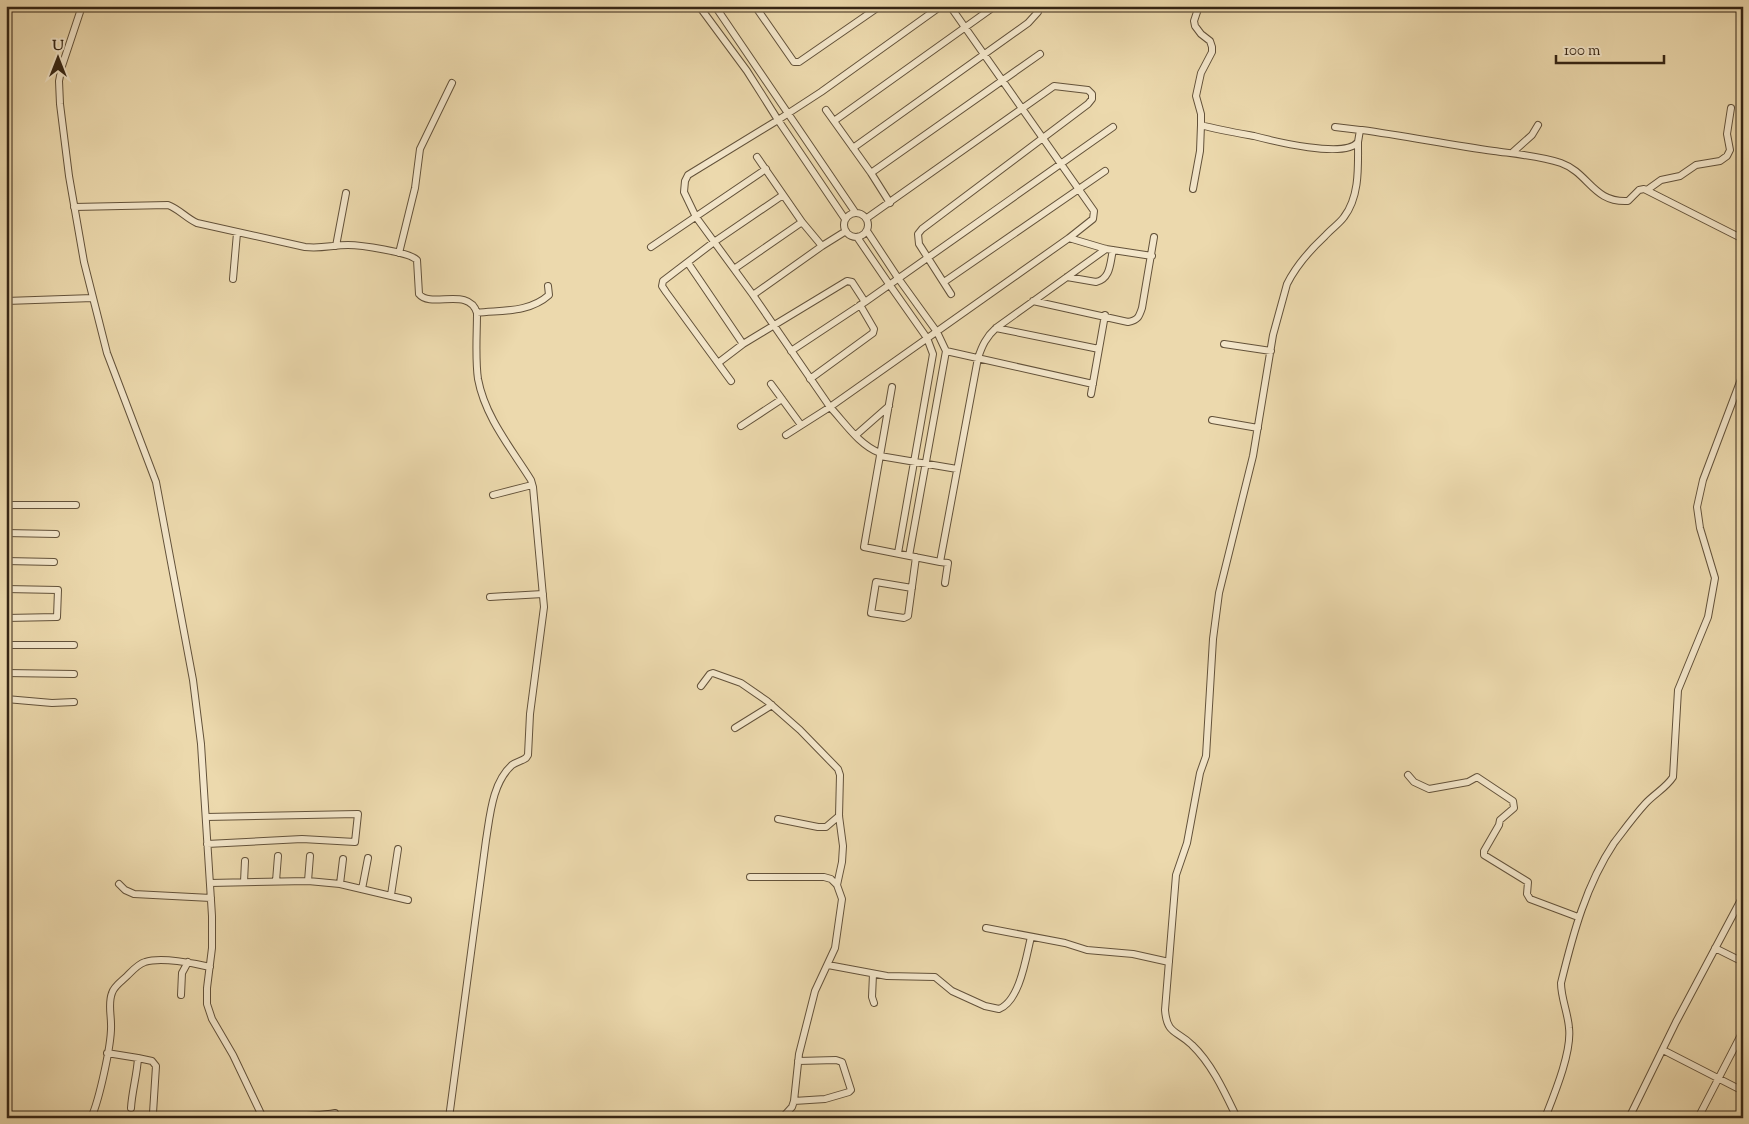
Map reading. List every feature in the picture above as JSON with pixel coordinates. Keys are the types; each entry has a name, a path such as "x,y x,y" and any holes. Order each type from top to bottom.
{"street":[{"path":"82,6 62,66 59,89 63,134 74,207 93,298 107,353 159,492 196,698 201,744 212,938 206,996 209,1011 263,1117 255,1118"},
{"path":"699,6 747,71 845,219"},
{"path":"715,6 855,212"},
{"path":"755,6 794,62 799,62 880,6"},
{"path":"941,6 821,92 688,175 685,181 684,192 696,217 753,295 810,379 830,407 863,444 871,450 880,453 880,456 957,469"},
{"path":"786,435 830,407 937,332 1093,219 1094,211 950,6"},
{"path":"834,121 995,6"},
{"path":"853,148 1037,15 1036,10 1029,6"},
{"path":"1192,189 1200,151 1201,114 1196,96 1201,74 1212,52 1210,41 1194,26 1199,6"},
{"path":"871,173 1040,54"},
{"path":"398,253 415,188 420,149 452,83"},
{"path":"867,218 1054,86 1088,90 1092,94 1092,99 1088,104 922,229 918,234 919,244 951,294"},
{"path":"1646,190 1661,180 1680,176 1696,165 1723,160 1730,150 1727,134 1731,108"},
{"path":"826,110 890,203"},
{"path":"1201,125 1276,142 1314,148 1334,149 1353,147 1358,142"},
{"path":"1513,152 1532,135 1538,125"},
{"path":"791,352 1113,127"},
{"path":"1335,127 1513,152 1561,163 1576,171 1597,193 1610,198 1628,201 1639,190 1646,190 1743,239"},
{"path":"1238,1118 1203,1058 1183,1036 1172,1030 1166,1022 1165,1010 1176,876 1187,843 1200,773 1207,749 1216,612 1227,560 1243,501 1258,428 1273,335 1291,276 1314,246 1345,216 1353,199 1357,184 1360,130"},
{"path":"758,157 802,222 822,246"},
{"path":"651,247 766,169"},
{"path":"944,282 1105,171"},
{"path":"336,246 346,193"},
{"path":"731,381 662,286 663,281 714,242 784,194"},
{"path":"74,207 168,205 178,209 196,223 305,247 322,248 352,245 415,257 417,260 419,294 421,297 449,298 469,302 475,306 477,313 478,377 482,394 494,421 532,485 543,594 543,615 530,714 528,754 526,758 513,764 509,769 499,785 493,802 478,894 449,1118"},
{"path":"867,231 857,237 851,236 844,226 845,219 849,214 855,212 861,213 867,218 867,231 937,332 946,351 926,463 913,556 912,588 908,616 904,618 871,613 876,582 912,588"},
{"path":"734,269 802,222"},
{"path":"753,295 846,231"},
{"path":"233,280 237,232"},
{"path":"857,237 927,338 933,354 898,553"},
{"path":"1033,301 1105,315 1128,322 1134,321 1139,317 1152,256 1154,237"},
{"path":"1069,238 1110,249 1152,256"},
{"path":"940,562 978,358 988,335 1067,277 1110,249"},
{"path":"1067,277 1096,282 1101,281 1108,274 1110,249"},
{"path":"688,263 743,344"},
{"path":"718,363 743,344 774,325 847,281 852,282 874,329 873,333 810,379"},
{"path":"477,313 518,310 531,306 544,300 549,295 548,286"},
{"path":"6,301 93,298"},
{"path":"1092,394 1105,315"},
{"path":"996,328 1099,349"},
{"path":"1224,344 1271,351"},
{"path":"946,351 1093,384"},
{"path":"1545,1118 1556,1089 1570,1041 1561,983 1578,917 1597,874 1614,844 1646,804 1673,777 1678,690 1708,617 1715,578 1700,528 1697,507 1703,480 1743,374"},
{"path":"771,384 801,426"},
{"path":"892,386 864,547 948,563 945,583"},
{"path":"741,426 782,399"},
{"path":"856,435 889,406"},
{"path":"1212,420 1258,428"},
{"path":"493,495 532,485"},
{"path":"6,505 76,505"},
{"path":"6,533 56,534"},
{"path":"6,561 54,562"},
{"path":"6,589 58,590 57,617 6,618"},
{"path":"490,597 543,594"},
{"path":"6,645 74,645"},
{"path":"701,686 710,674 716,673 740,683 772,705 838,769 840,775 839,816 843,846 837,885"},
{"path":"6,674 74,674"},
{"path":"6,699 52,703 74,702"},
{"path":"735,728 772,705"},
{"path":"1408,775 1414,782 1429,789 1468,782 1477,777 1513,801 1514,808 1500,820 1499,826 1484,851 1484,855 1528,882 1527,894 1530,899 1578,917"},
{"path":"206,817 358,814 355,842 302,839 207,844"},
{"path":"778,818 826,827 839,816"},
{"path":"391,895 398,849"},
{"path":"276,881 278,856"},
{"path":"308,881 310,856"},
{"path":"362,889 368,858"},
{"path":"340,884 343,859"},
{"path":"244,882 245,861"},
{"path":"750,877 824,877 831,879 837,885 842,899 835,948 812,1001 798,1061 794,1101 792,1107 782,1118"},
{"path":"210,883 308,881 340,884 408,900"},
{"path":"119,884 125,890 134,894 211,898"},
{"path":"1628,1118 1743,896"},
{"path":"986,928 1065,943 1087,950 1133,954 1169,962"},
{"path":"828,964 873,974 903,977 935,977 952,991 985,1006 999,1009 1009,1002 1016,991 1031,937"},
{"path":"1716,948 1743,962"},
{"path":"91,1118 107,1053 112,1024 111,996 114,989 139,965 146,961 188,962 210,967"},
{"path":"181,995 182,973 188,962"},
{"path":"873,974 872,997 874,1003"},
{"path":"1698,1118 1743,1032"},
{"path":"1662,1050 1743,1091"},
{"path":"107,1053 152,1061 156,1066 152,1113"},
{"path":"131,1108 132,1089 138,1058"},
{"path":"794,1101 825,1100 851,1090 842,1062 836,1060 798,1061"},
{"path":"292,1118 335,1113"}]}
